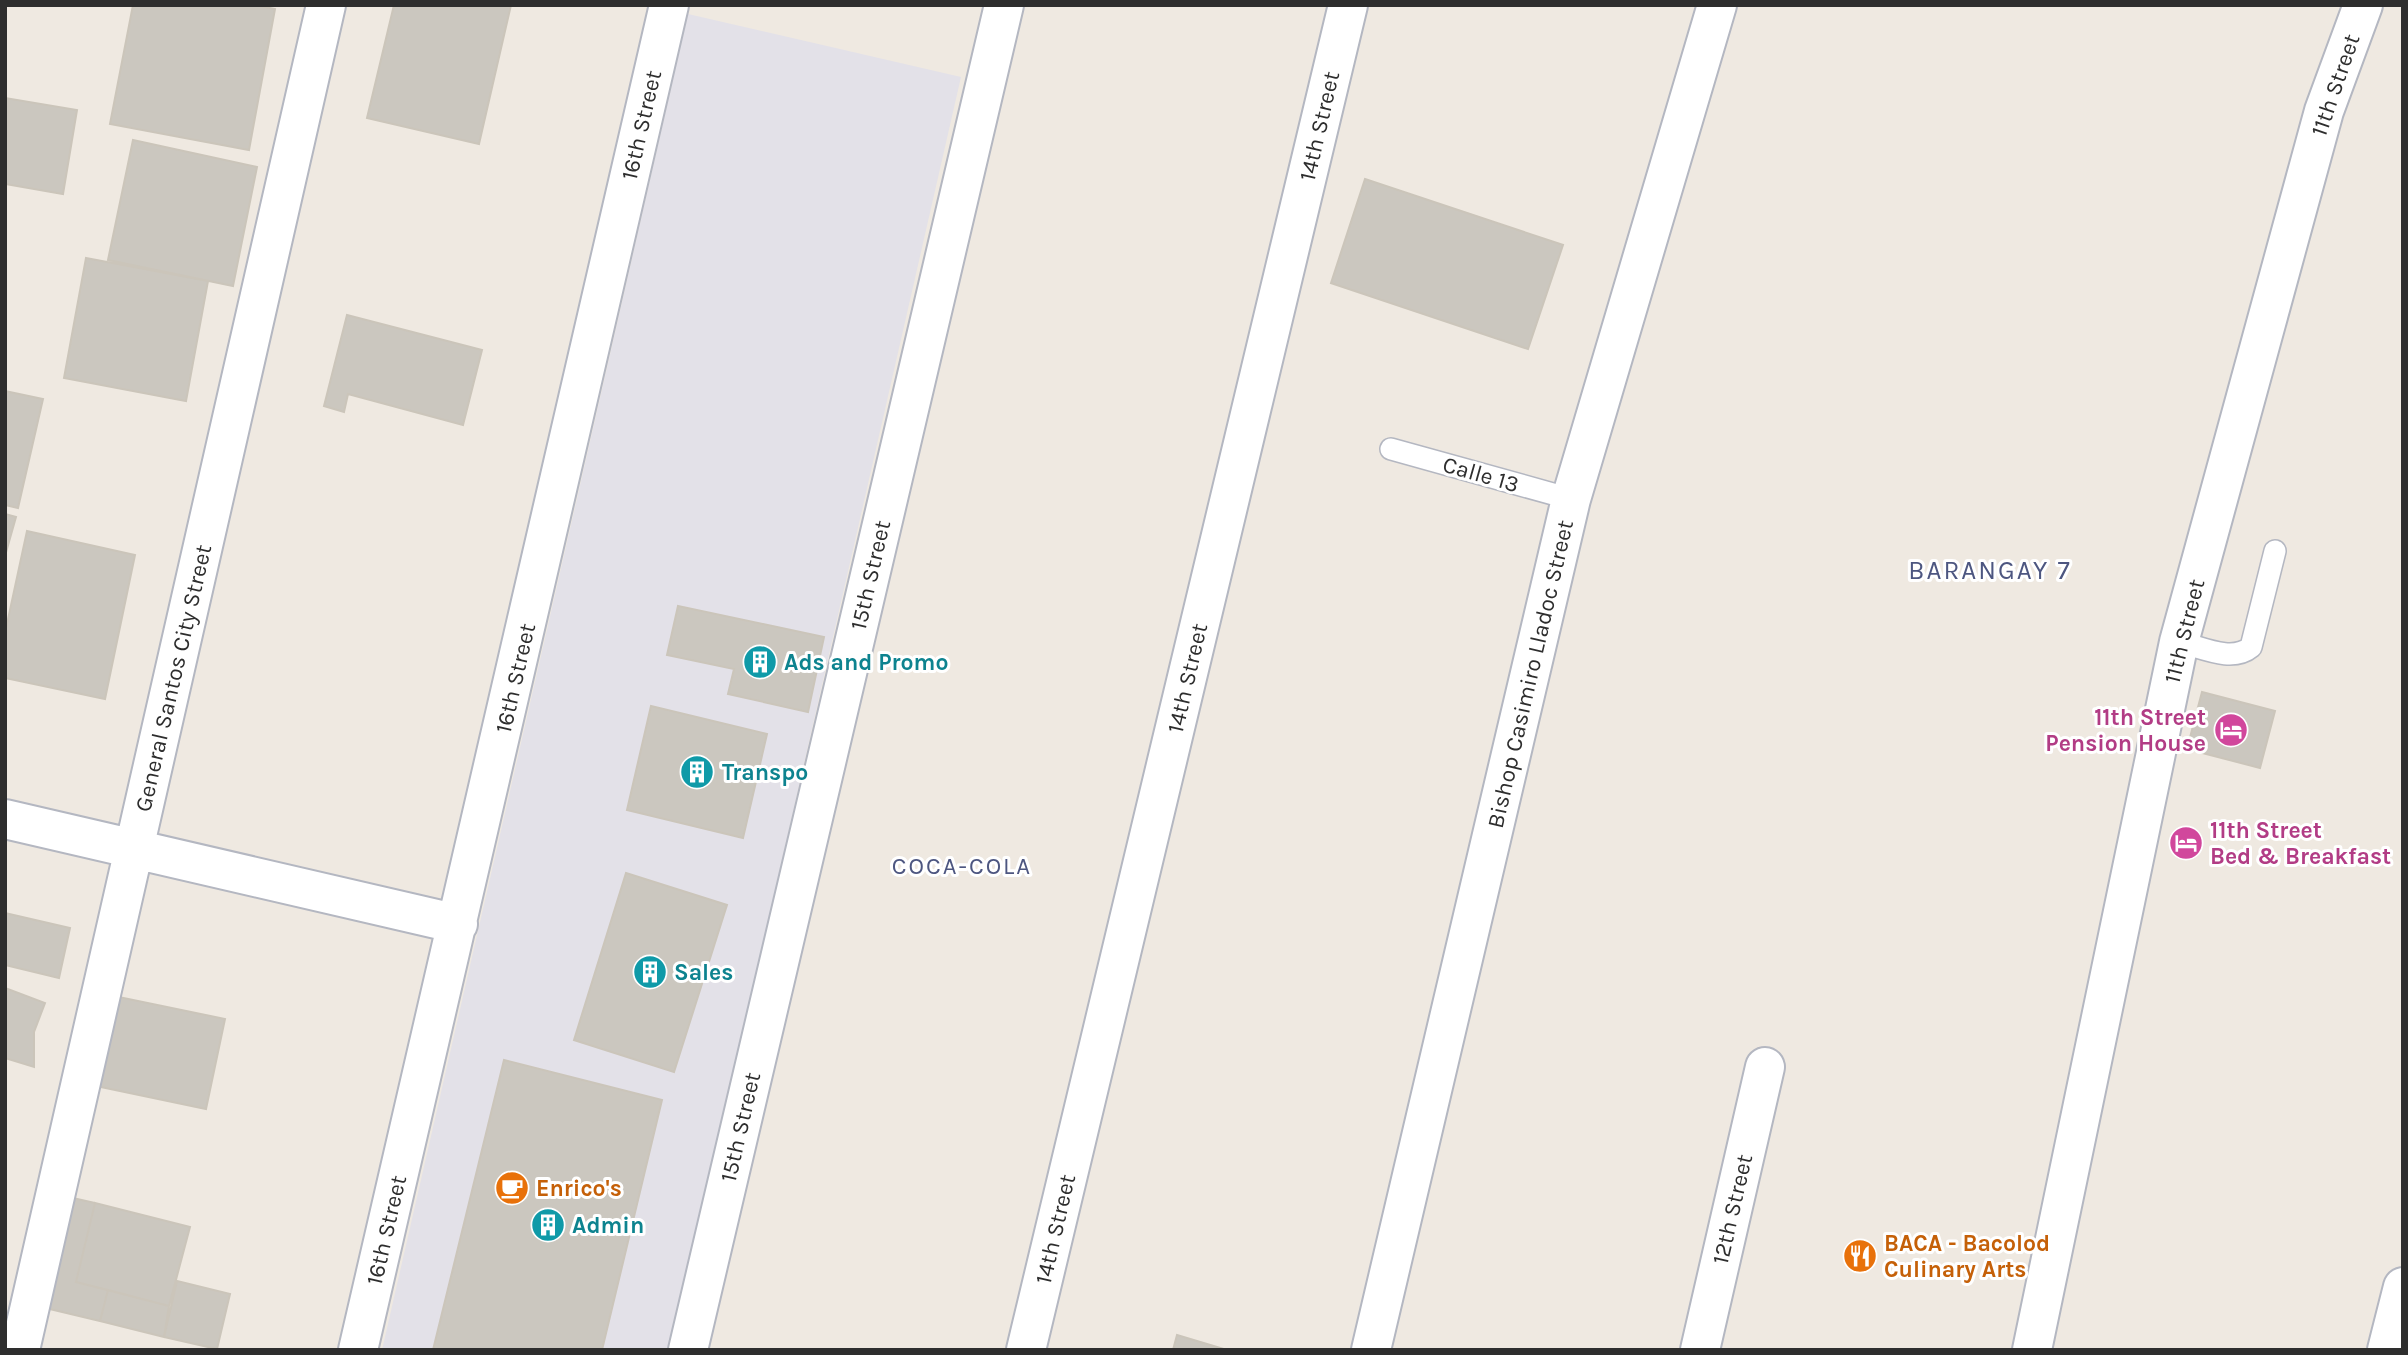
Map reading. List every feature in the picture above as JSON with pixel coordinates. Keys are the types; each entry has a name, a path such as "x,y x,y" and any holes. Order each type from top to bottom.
{"street":[{"name":"General Santos City Street","path":"20,1350 326,5"},
{"name":"16th Street","path":"358,1350 669,5"},
{"name":"15th Street","path":"688,1350 1004,5"},
{"name":"14th Street","path":"1026,1350 1348,5"},
{"name":"Bishop Casimiro Lladoc Street","path":"1371,1350 1570,499 1717,5"},
{"name":"11th Street","path":"2032,1350 2179,642 2324,111 2362,5"},
{"path":"5,820 458,924"},
{"name":"12th Street","path":"1700,1350 1765,1067"},
{"path":"2387,1350 2403,1287"}],"lane":[{"name":"Calle 13","path":"1391,449 1570,499"},
{"path":"2179,642 2233,655 2244,653 2251,647 2275,551"}],"shaded area":[{"path":"688,14 961,77 670,1350 382,1350"}],"building":[{"path":"133,5 255,5 275,9 249,150 110,124"},
{"path":"394,5 511,5 479,144 367,118"},
{"path":"5,98 77,110 63,194 5,184"},
{"path":"133,140 257,167 233,286 108,260"},
{"path":"1365,179 1563,245 1528,349 1331,283"},
{"path":"86,258 208,281 186,401 64,378"},
{"path":"347,315 482,350 463,425 348,394 344,412 324,406"},
{"path":"5,391 43,399 18,508 5,505"},
{"path":"5,514 16,517 5,556"},
{"path":"27,531 135,555 105,699 5,678 5,633"},
{"name":"Ads and Promo","path":"678,606 824,637 808,712 728,694 734,669 667,655"},
{"name":"11th Street Pension House","path":"2202,692 2275,711 2260,768 2187,749"},
{"name":"Transpo","path":"651,706 767,734 743,838 627,810"},
{"name":"Sales","path":"626,873 727,905 674,1072 574,1040"},
{"path":"5,913 70,928 59,978 5,965"},
{"path":"5,988 45,1003 34,1032 34,1067 5,1058"},
{"path":"109,995 225,1019 206,1109 91,1085"},
{"name":"Admin","path":"504,1060 662,1100 602,1350 433,1350"},
{"path":"64,1196 95,1203 76,1282 108,1290 100,1321 37,1306"},
{"path":"95,1203 190,1227 169,1306 76,1282"},
{"path":"177,1281 230,1294 217,1349 164,1337"},
{"path":"108,1290 169,1306 164,1337 100,1321"},
{"path":"1177,1335 1227,1350 1173,1350"}],"place":[{"name":"Ads and Promo","path":"760,662"},
{"name":"11th Street Pension House","path":"2231,730"},
{"name":"Transpo","path":"697,772"},
{"name":"11th Street Bed & Breakfast","path":"2186,843"},
{"name":"Sales","path":"650,972"},
{"name":"Enrico's","path":"512,1188"},
{"name":"Admin","path":"548,1225"},
{"name":"BACA - Bacolod Culinary Arts","path":"1860,1256"}],"district":[{"name":"BARANGAY 7","path":"1990,570"},
{"name":"COCA-COLA","path":"962,866"}]}
